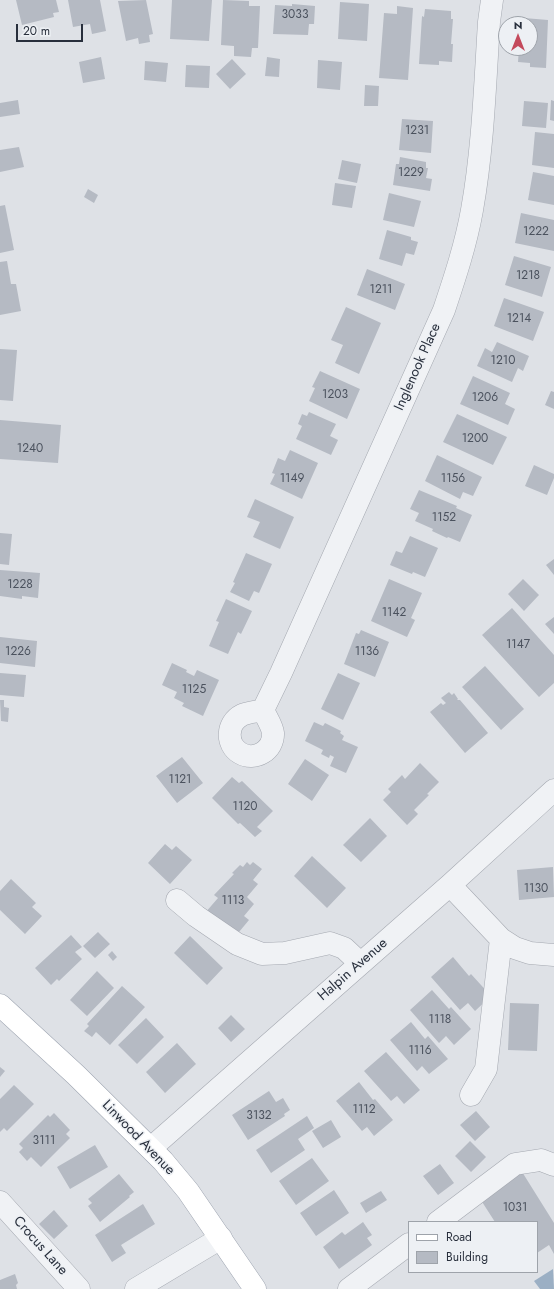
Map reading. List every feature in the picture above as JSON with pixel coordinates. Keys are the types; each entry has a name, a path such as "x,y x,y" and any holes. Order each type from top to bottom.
{"main road":[{"name":"Linwood Avenue","path":"0,1005 151,1148 188,1191 255,1289"}],"street":[{"name":"Inglenook Place","path":"263,710 444,310 460,261 472,211 480,161 489,22 492,0"},
{"name":"Halpin Avenue","path":"151,1148 450,885 554,790"},
{"path":"450,885 501,939 515,948 530,953 554,955"},
{"path":"177,900 196,916 237,944 262,954 285,954 330,943 344,948 360,963"},
{"path":"471,1095 486,1069 501,939"},
{"path":"439,1221 515,1164 541,1160 554,1165"},
{"name":"Crocus Lane","path":"0,1202 79,1289"},
{"path":"136,1289 220,1238"},
{"path":"349,1289 408,1245"}],"water":[{"path":"553,1269 554,1289 540,1289 534,1281"}],"building":[{"path":"16,0 56,0 59,12 53,13 54,17 22,25"},
{"path":"68,0 100,0 106,31 92,34 90,24 73,27"},
{"path":"146,0 153,34 149,35 150,42 139,44 138,38 126,41 118,1"},
{"path":"172,0 212,0 209,41 170,39"},
{"path":"223,0 249,1 249,6 260,6 258,48 252,48 251,57 234,56 234,46 221,45"},
{"path":"340,2 369,4 367,41 338,39"},
{"path":"292,4 315,6 314,24 309,24 308,35 273,34 275,5 292,6"},
{"path":"397,6 413,8 408,80 379,78 384,13 397,14"},
{"path":"425,9 451,11 451,19 453,19 451,44 453,44 452,62 439,61 439,65 419,64 422,16 424,17"},
{"path":"538,19 548,20 546,68 530,67 530,63 518,62 518,56 538,56"},
{"path":"101,57 105,79 83,83 79,62"},
{"path":"267,57 280,59 279,77 265,76"},
{"path":"232,59 246,74 230,89 216,74"},
{"path":"318,60 342,62 340,90 317,88"},
{"path":"145,61 168,63 166,82 144,80"},
{"path":"186,65 210,66 209,88 185,87"},
{"path":"365,85 379,86 378,106 364,106"},
{"path":"18,100 20,114 0,117 0,103"},
{"path":"551,100 554,101 554,121 550,120"},
{"path":"524,101 548,103 546,128 522,126"},
{"path":"402,119 433,121 431,153 399,150"},
{"path":"535,132 554,134 554,168 532,165"},
{"path":"19,147 24,167 0,172 0,150"},
{"path":"400,157 426,162 426,168 428,168 426,178 432,179 430,191 393,185 396,164 399,164"},
{"path":"342,160 361,164 357,183 338,179"},
{"path":"533,172 554,176 554,205 528,200"},
{"path":"335,183 356,186 352,208 332,205"},
{"path":"88,189 98,195 94,203 84,197"},
{"path":"389,193 421,201 414,227 383,220"},
{"path":"5,205 14,250 0,253 0,206"},
{"path":"521,213 554,220 554,251 515,243"},
{"path":"387,230 411,237 411,240 418,242 414,255 406,253 402,266 379,259"},
{"path":"514,256 551,267 542,297 505,285"},
{"path":"7,261 11,284 16,284 21,311 0,315 0,262"},
{"path":"367,269 405,284 395,310 357,295"},
{"path":"504,298 544,312 533,341 494,326"},
{"path":"346,307 381,323 359,374 335,363 343,345 331,340"},
{"path":"497,342 529,356 523,371 518,368 512,382 477,366 485,348 492,352"},
{"path":"0,349 17,350 13,401 0,400"},
{"path":"320,371 360,389 347,419 309,401 315,388 312,387"},
{"path":"473,376 510,393 505,404 515,409 508,425 460,404"},
{"path":"551,391 554,392 554,409 545,405"},
{"path":"309,412 336,424 330,436 338,440 331,455 296,439 302,426 298,424 302,414 307,416"},
{"path":"457,414 507,437 493,465 443,442"},
{"path":"0,420 61,425 58,463 0,459"},
{"path":"290,450 318,463 302,499 270,484 275,474 272,473 278,458 285,461"},
{"path":"437,455 482,477 473,496 463,492 460,499 425,481"},
{"path":"534,465 554,474 554,478 547,495 525,486"},
{"path":"419,490 457,506 456,508 472,515 460,542 432,531 433,529 415,521 419,513 410,509"},
{"path":"255,499 294,517 280,549 253,537 260,522 247,517"},
{"path":"0,533 12,534 9,565 0,564"},
{"path":"410,536 438,548 425,577 413,572 412,574 390,565 396,551 402,553"},
{"path":"246,553 272,564 259,593 254,591 249,601 230,592 235,583 233,582"},
{"path":"554,559 554,575 546,565"},
{"path":"0,570 40,573 38,598 22,596 22,599 0,596"},
{"path":"389,579 422,593 411,618 415,620 407,637 371,621"},
{"path":"523,579 539,595 524,611 508,594"},
{"path":"226,599 252,611 241,634 238,632 228,654 209,646 219,622 216,621"},
{"path":"512,608 554,655 554,683 539,697 482,635"},
{"path":"554,617 554,634 545,624"},
{"path":"361,630 389,642 375,677 344,664 356,633 359,634"},
{"path":"0,637 37,641 35,667 0,663"},
{"path":"172,663 187,670 186,672 194,676 197,670 219,680 203,716 182,706 184,703 174,698 177,692 162,685"},
{"path":"485,666 524,709 501,730 462,687"},
{"path":"0,673 26,675 24,697 0,695"},
{"path":"338,673 360,683 343,720 321,709"},
{"path":"449,692 452,695 454,693 458,699 457,700 460,700 488,733 465,753 430,712 441,703 443,705 446,703 441,698"},
{"path":"0,700 4,700 4,707 9,708 8,722 1,721"},
{"path":"314,722 323,726 325,723 341,731 340,733 344,736 342,740 358,747 346,773 330,766 334,757 330,755 329,758 321,754 323,750 305,741"},
{"path":"182,757 203,783 177,803 156,776"},
{"path":"305,759 329,775 312,801 288,784"},
{"path":"420,763 439,782 414,810 418,814 407,825 383,800 391,792 388,789 402,775 405,779"},
{"path":"232,777 239,783 242,781 273,811 257,827 262,831 255,837 240,823 238,824 212,798"},
{"path":"370,818 387,836 361,862 343,845"},
{"path":"165,844 172,850 176,846 192,860 170,884 148,863"},
{"path":"312,856 346,888 327,908 294,876"},
{"path":"247,862 250,865 253,862 262,869 253,880 258,884 247,897 254,904 244,916 249,920 234,938 205,913 218,898 214,895 234,874 232,873 240,865 243,867"},
{"path":"553,867 554,897 519,900 517,870"},
{"path":"11,879 36,903 32,907 42,916 25,934 0,910 0,891"},
{"path":"98,932 110,944 95,958 83,946"},
{"path":"71,935 82,947 75,952 82,959 59,981 57,979 51,985 35,968"},
{"path":"190,936 223,968 207,985 174,953"},
{"path":"112,951 117,957 113,961 108,955"},
{"path":"453,957 469,976 471,974 491,996 475,1011 468,1003 460,1010 431,977"},
{"path":"97,971 114,988 87,1016 70,1000"},
{"path":"122,986 145,1007 110,1045 96,1032 92,1037 84,1031 89,1026 87,1024"},
{"path":"432,990 449,1009 451,1007 471,1029 454,1045 446,1036 439,1043 410,1010"},
{"path":"510,1003 539,1004 537,1051 508,1050"},
{"path":"231,1015 245,1029 231,1042 218,1028"},
{"path":"146,1018 164,1037 137,1064 118,1045"},
{"path":"411,1022 425,1039 428,1036 448,1059 429,1074 422,1066 417,1071 390,1040"},
{"path":"177,1043 196,1064 165,1093 146,1072"},
{"path":"386,1052 420,1090 404,1104 397,1096 391,1101 364,1071"},
{"path":"0,1067 5,1071 0,1077"},
{"path":"359,1082 373,1100 375,1099 393,1120 374,1136 367,1127 362,1131 336,1101"},
{"path":"14,1085 34,1104 7,1131 4,1128 0,1132 0,1099"},
{"path":"269,1091 276,1102 283,1098 290,1110 284,1114 285,1116 248,1140 232,1115"},
{"path":"476,1111 490,1127 475,1141 460,1125"},
{"path":"54,1113 70,1130 66,1134 70,1138 41,1167 31,1157 27,1161 19,1152 23,1148 19,1144 48,1115 50,1117"},
{"path":"307,1116 314,1128 298,1139 305,1150 271,1173 256,1150"},
{"path":"331,1120 341,1137 323,1148 312,1131"},
{"path":"470,1141 486,1157 471,1172 455,1156"},
{"path":"95,1145 108,1167 70,1189 57,1167"},
{"path":"312,1158 329,1181 296,1205 279,1181"},
{"path":"440,1164 454,1183 438,1195 423,1176"},
{"path":"519,1167 554,1223 554,1254 549,1245 538,1252 538,1221 494,1221 477,1194"},
{"path":"119,1174 134,1192 100,1222 88,1206 92,1203 88,1199"},
{"path":"334,1190 349,1213 316,1236 300,1213"},
{"path":"381,1191 387,1200 366,1213 360,1203"},
{"path":"143,1204 155,1224 121,1245 126,1253 112,1262 95,1235"},
{"path":"54,1210 68,1226 54,1239 39,1224"},
{"path":"363,1222 372,1235 367,1238 372,1245 339,1269 323,1247 342,1232 345,1235"},
{"path":"15,1274 18,1283 16,1285 17,1289 0,1289 0,1280"}]}
